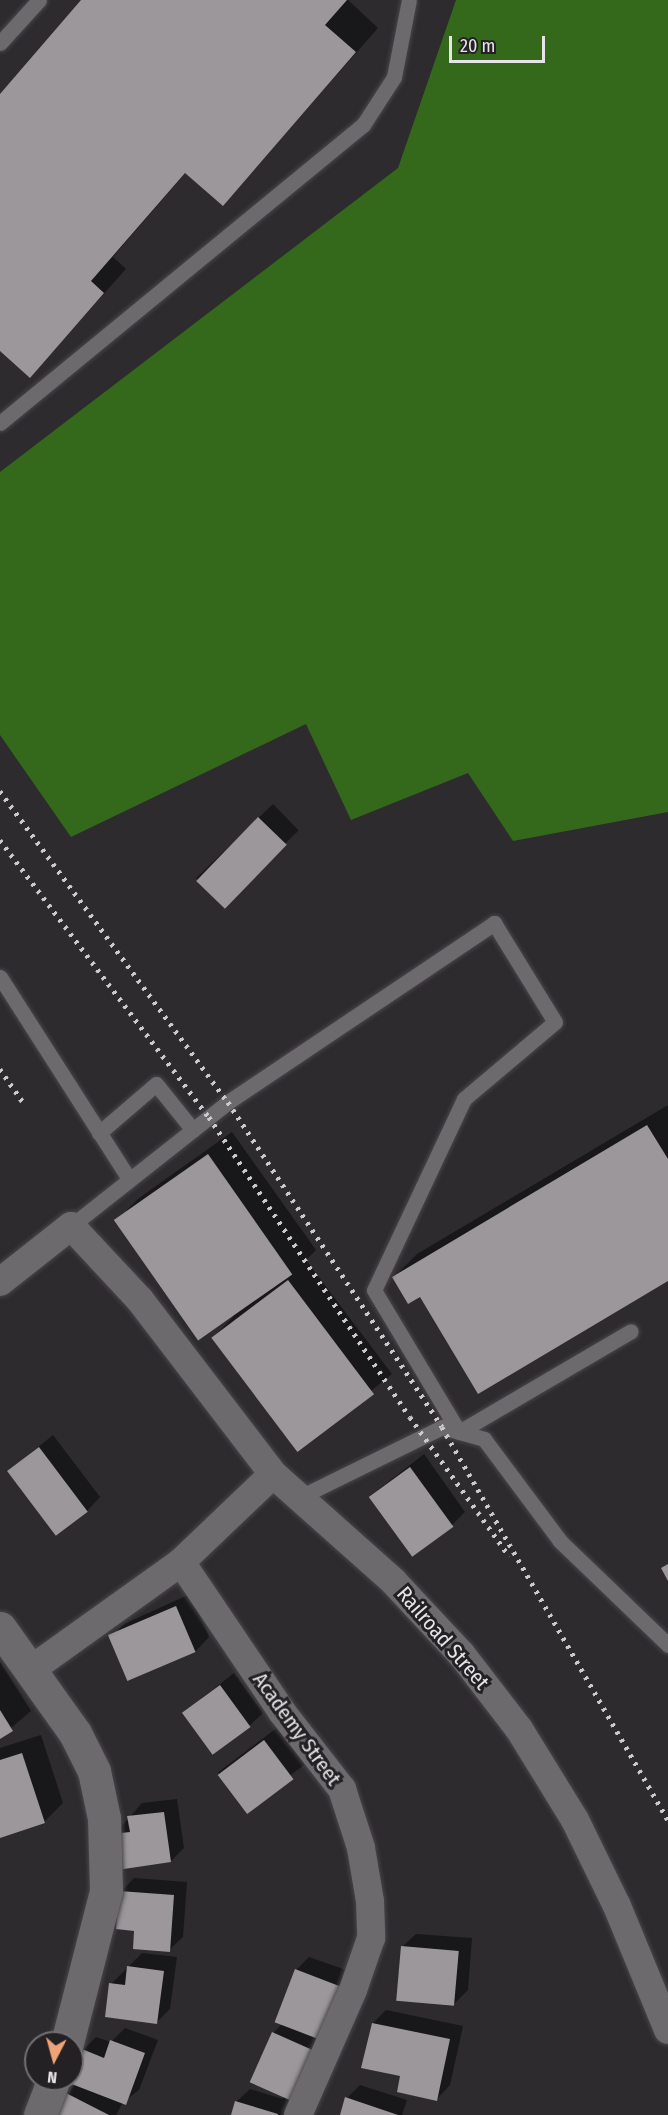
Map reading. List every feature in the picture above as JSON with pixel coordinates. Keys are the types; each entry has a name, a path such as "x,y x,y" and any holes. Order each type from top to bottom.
{"street":[{"path":"0,1282 71,1226"},
{"name":"Railroad Street","path":"71,1226 140,1300 273,1474 393,1581 462,1655 519,1729 575,1820 617,1906 668,2031"},
{"path":"29,1671 181,1562 273,1474"},
{"name":"Academy Street","path":"181,1562 282,1712 342,1789 361,1848 370,1901 371,1938 354,1990 298,2115"},
{"path":"0,1628 75,1733 94,1771 104,1818 106,1891 70,2031"},
{"path":"40,2115 49,2091"}],"lane":[{"path":"0,43 39,0"},
{"path":"0,423 363,125 394,77 409,0"},
{"path":"71,1226 193,1130 494,923 555,1022 464,1099 374,1290 459,1432"},
{"path":"0,977 129,1179"},
{"path":"99,1133 156,1084 193,1130"},
{"path":"459,1432 631,1331"},
{"path":"300,1497 442,1427 484,1439 560,1541 668,1645"}],"green space":[{"path":"456,0 668,0 668,812 513,841 468,773 351,820 306,724 71,837 0,735 0,472 398,168"}],"building":[{"path":"81,0 347,0 325,25 356,52 223,206 185,173 91,281 104,293 30,378 0,351 0,94"},
{"path":"258,817 287,845 225,909 196,881"},
{"path":"647,1125 668,1159 668,1281 478,1394 420,1297 408,1304 392,1277"},
{"path":"208,1154 292,1274 198,1340 114,1220"},
{"path":"288,1280 374,1394 297,1452 211,1338"},
{"path":"39,1447 88,1512 56,1536 7,1471"},
{"path":"410,1467 453,1527 412,1557 369,1497"},
{"path":"668,1564 668,1581 661,1568"},
{"path":"176,1606 196,1652 127,1681 108,1635"},
{"path":"220,1685 251,1727 213,1755 182,1713"},
{"path":"0,1710 13,1731 0,1739"},
{"path":"264,1740 293,1779 247,1814 218,1775"},
{"path":"22,1753 45,1823 0,1838 0,1760"},
{"path":"164,1812 171,1862 117,1870 112,1834 130,1832 127,1816"},
{"path":"119,1891 174,1895 170,1952 133,1949 134,1931 116,1929"},
{"path":"401,1946 459,1951 454,2006 396,2001"},
{"path":"127,1966 164,1971 157,2024 105,2017 109,1983 125,1985"},
{"path":"295,1969 340,1986 319,2039 275,2022"},
{"path":"372,2023 450,2039 437,2101 397,2092 400,2076 361,2068"},
{"path":"272,2032 316,2052 293,2102 250,2082"},
{"path":"110,2040 145,2053 126,2105 84,2089 84,2050 104,2058"},
{"path":"64,2092 109,2115 52,2115"},
{"path":"345,2097 398,2115 340,2115"},
{"path":"235,2101 278,2114 278,2115 231,2115"}],"railway":[{"path":"0,791 228,1102 442,1427 668,1820"},
{"path":"0,840 209,1117 410,1417 509,1556"},
{"path":"0,1069 23,1102"}]}
